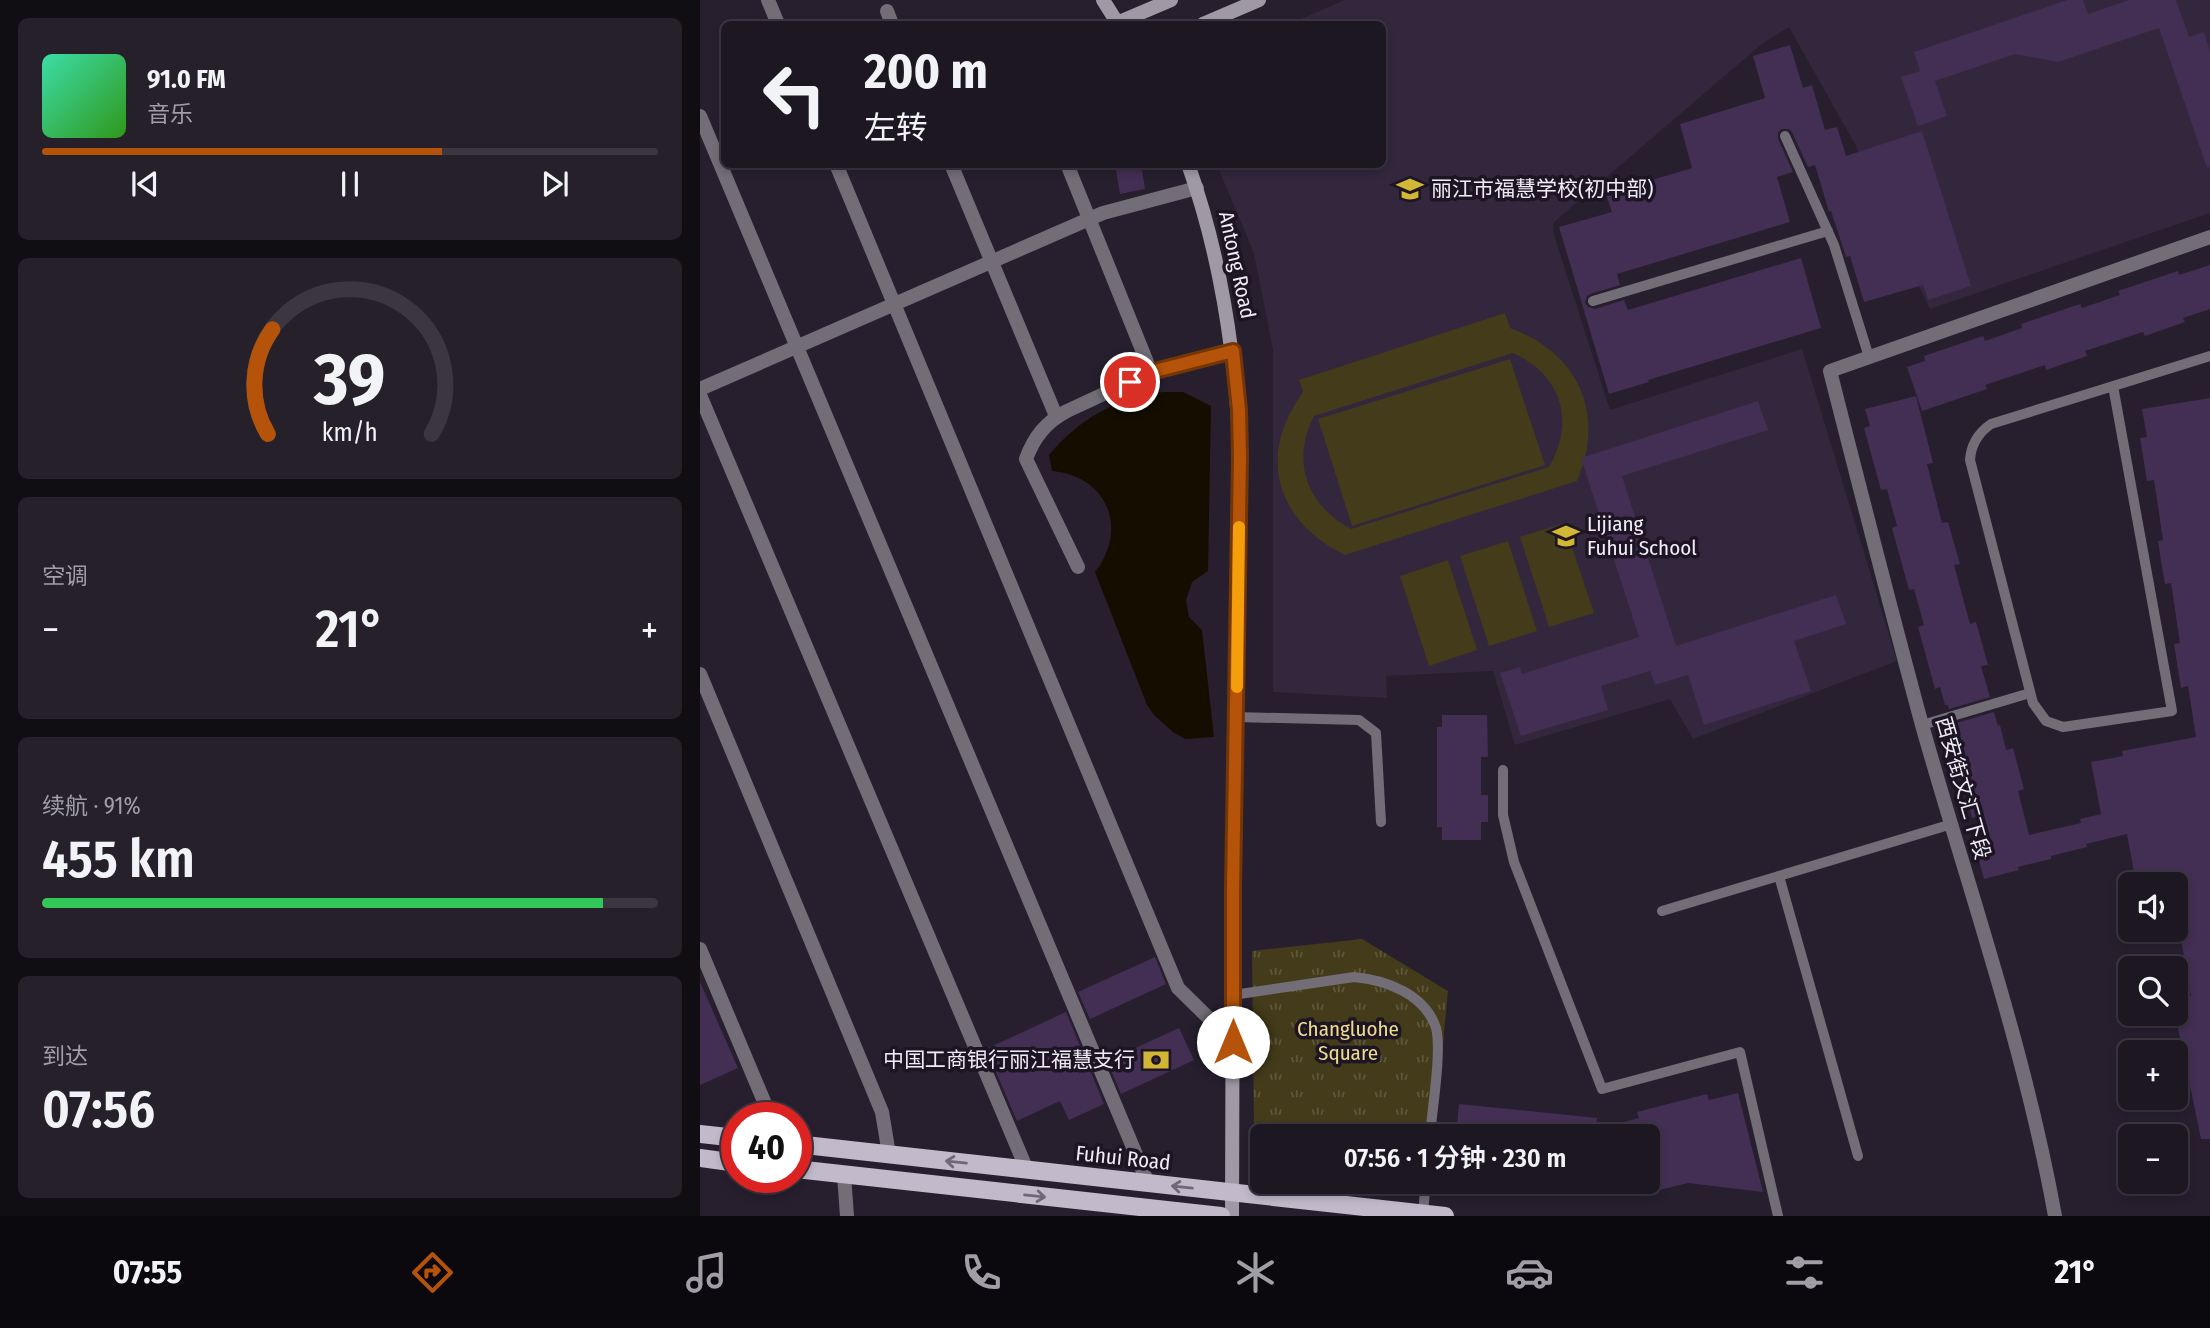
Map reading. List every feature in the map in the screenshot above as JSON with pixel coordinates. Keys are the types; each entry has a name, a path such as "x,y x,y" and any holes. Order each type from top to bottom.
{"main road":[{"path":"700,1134 721,1136"},
{"name":"Fuhui Road","path":"812,1146 1445,1216"},
{"path":"700,1158 721,1161"},
{"path":"812,1171 1144,1212 1220,1216"}],"street":[{"path":"768,0 777,21"},
{"path":"1103,0 1115,21"},
{"path":"1124,21 1171,0"},
{"path":"1210,21 1259,0"},
{"path":"700,116 721,166"},
{"path":"722,168 1147,1183"},
{"path":"838,168 1178,988 1233,1042"},
{"path":"953,168 1056,416"},
{"path":"1069,168 1151,372"},
{"name":"Antong Road","path":"1190,168 1212,239 1233,351 1239,410 1232,1216"},
{"path":"700,389 1103,213 1197,188"},
{"path":"1869,357 2210,237"},
{"path":"1078,567 1026,459 1039,433 1056,416 1151,372 1233,351"},
{"name":"西安街文汇下段","path":"1869,357 1830,371 1922,725 1986,937 2043,1147 2055,1216"},
{"path":"700,395 1027,1170"},
{"path":"700,674 882,1112 889,1154"},
{"path":"700,949 764,1102"},
{"path":"844,1174 847,1216"}],"lane":[{"path":"1785,136 1834,244 1869,357"},
{"path":"1592,300 1828,231"},
{"path":"2113,386 2172,711 2063,726 2046,720 2033,704 1969,460 1970,452 1976,437 1991,424 2113,386 2210,356"},
{"path":"1922,725 2030,693"},
{"path":"1236,717 1359,720 1376,733 1381,822"},
{"path":"1503,770 1503,815 1514,863 1602,1089 1740,1052 1778,1216"},
{"path":"1662,911 1952,824"},
{"path":"1779,876 1858,1156"},
{"path":"1233,995 1354,977 1371,978 1404,991 1430,1016 1437,1037 1431,1124"},
{"path":"1423,1213 1425,1194"}],"shaded area":[{"path":"1345,0 2210,0 2210,213 1930,309 1893,233 1856,146 1789,27 1763,43 1553,223 1554,235 1610,410 1802,349 1897,661 1693,739 1670,699 1515,745 1493,671 1386,676 1387,698 1273,692 1273,350 1254,253 1218,168 1386,168 1386,21 1296,21"},
{"path":"1164,392 1183,392 1211,406 1208,571 1192,582 1186,600 1189,617 1202,630 1214,737 1185,739 1154,715 1147,705 1095,572 1105,555 1110,538 1111,522 1107,507 1099,494 1087,483 1071,475 1052,471 1049,455 1073,430 1100,412 1130,399"}],"green space":[{"path":"1505,313 1510,328 1534,339 1554,353 1569,370 1580,389 1587,410 1585,456 1577,481 1345,555 1321,541 1302,524 1289,505 1280,484 1280,439 1303,392 1299,380","holes":["1513,353 1543,373 1553,386 1562,416 1562,432 1549,467 1351,529 1336,519 1313,494 1307,480 1304,450 1314,416"]},
{"path":"1510,359 1545,465 1352,526 1318,419"},
{"path":"1564,523 1594,613 1549,627 1520,537"},
{"path":"1508,541 1537,631 1489,646 1460,556"},
{"path":"1448,560 1477,650 1429,666 1400,576"},
{"name":"Changluohe Square","path":"1362,939 1448,991 1435,1124 1254,1124 1252,951"}],"building":[{"path":"2067,0 2083,0 2088,14 2129,0 2176,0 2189,37 2204,32 2210,51 2210,167 2207,168 2159,28 2058,62 2015,54 1935,81 1947,116 1918,126 1901,77 1920,71 1914,52"},
{"path":"1790,45 1803,88 1812,85 1825,130 1837,127 1846,156 1922,131 1971,286 1928,300 1923,285 1864,302 1850,256 1846,257 1831,211 1829,212 1815,165 1808,167 1792,132 1782,129 1778,132 1778,139 1793,172 1777,177 1790,222 1617,274 1620,285 1590,294 1585,303 1595,309 1624,300 1628,310 1801,258 1821,328 1609,394 1559,227 1612,212 1606,194 1692,168 1680,124 1765,98 1753,56"},
{"path":"1116,168 1142,168 1145,189 1120,194"},
{"path":"2210,265 2210,309 2183,318 2185,322 2145,336 2143,332 2085,351 2087,356 2046,370 2045,365 1985,385 1987,389 1922,411 1907,367 1925,361 1924,356 1983,336 1985,341 2022,328 2021,324 2080,304 2082,308 2120,295 2118,291 2178,271 2179,275"},
{"path":"1916,396 1933,463 1927,464 1942,523 1948,522 1960,564 1954,565 1970,624 1976,622 1988,665 1981,666 1990,697 1949,709 1948,705 1945,705 1940,687 1935,689 1918,627 1924,625 1914,589 1909,590 1892,528 1897,526 1887,489 1881,490 1864,428 1870,426 1865,409"},
{"path":"2210,398 2210,1139 2201,1139 2188,1076 2188,1040 2181,1040 2178,1026 2188,1026 2188,997 2191,996 2188,956 2184,956 2181,942 2188,942 2188,872 2134,872 2127,834 2086,844 2087,847 1984,879 1977,853 1987,851 1978,816 1972,818 1955,755 1961,754 1953,724 1994,712 2006,750 2013,748 2024,789 2018,791 2029,835 2081,823 2080,819 2101,814 2091,762 2123,756 2122,751 2196,737 2188,686 2181,688 2174,644 2180,643 2171,583 2165,584 2158,541 2163,540 2154,480 2147,481 2140,438 2147,437 2142,409"},
{"path":"1758,401 1768,430 1622,476 1676,646 1836,595 1846,624 1794,641 1811,691 1704,725 1688,675 1655,685 1650,671 1601,686 1608,710 1521,736 1500,673 1520,667 1522,674 1639,637 1581,458"},
{"path":"1442,715 1487,715 1488,757 1481,757 1481,795 1488,795 1488,822 1481,822 1481,840 1442,840 1442,827 1437,827 1437,727 1442,727"},
{"path":"1155,957 1166,984 1090,1019 1078,992"},
{"path":"700,982 738,1068 700,1085"},
{"path":"1066,1012 1104,1104 1069,1120 1060,1101 1017,1121 986,1049"},
{"path":"1179,1028 1194,1060 1121,1094 1107,1061"},
{"path":"1738,1093 1763,1192 1688,1183 1660,1190 1660,1124 1616,1124 1639,1118 1637,1112 1707,1094 1709,1100"},
{"path":"1459,1104 1597,1118 1596,1124 1457,1124"}],"slow traffic":[{"path":"1237,687 1239,527"}],"place":[{"name":"丽江市福慧学校(初中部)","path":"1410,189"},
{"name":"Lijiang Fuhui School","path":"1566,536"},
{"name":"中国工商银行丽江福慧支行","path":"1156,1060"}],"route":[{"path":"1130,382 1151,372 1233,351 1240,457 1233,1042"}]}
